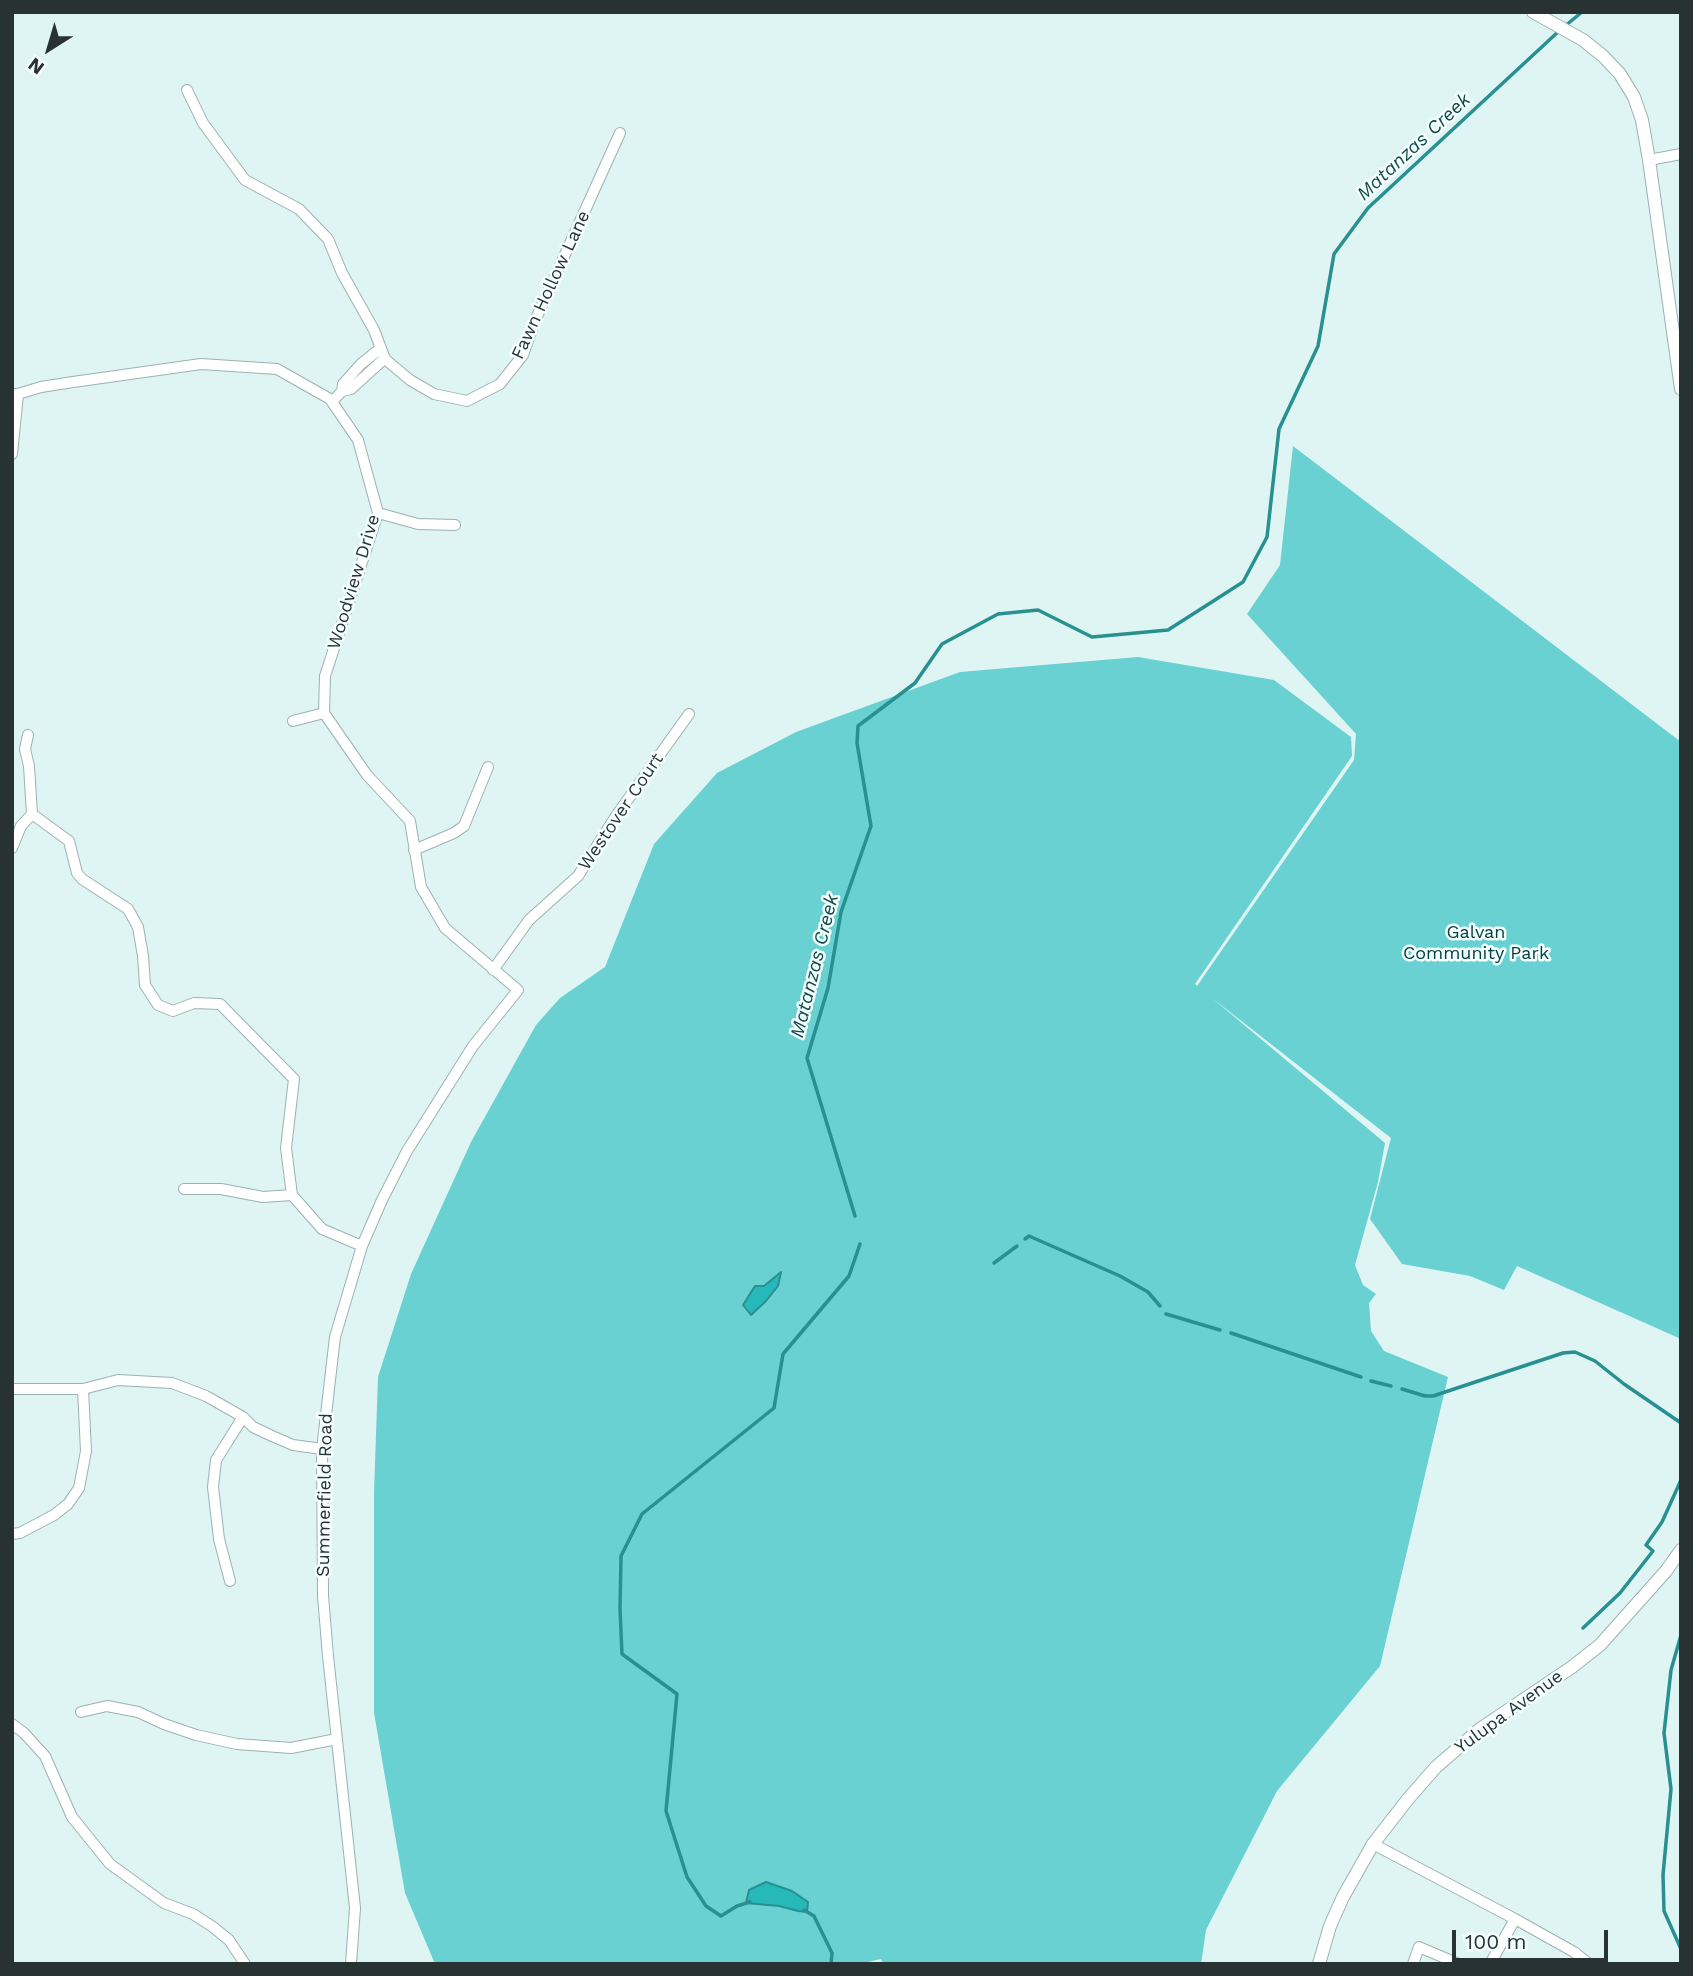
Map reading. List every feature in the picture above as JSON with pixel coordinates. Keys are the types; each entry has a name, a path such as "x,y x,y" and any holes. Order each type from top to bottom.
{"street":[{"path":"1533,12 1583,40 1603,56 1620,74 1634,97 1642,120 1649,160 1681,389"},
{"name":"Fawn Hollow Lane","path":"187,90 203,123 245,180 299,209 328,239 342,273 374,330 383,353 410,380 435,394 467,401 500,384 523,355 534,323 620,133"},
{"path":"1649,160 1681,154"},
{"path":"332,402 342,391 351,389 383,353"},
{"name":"Woodview Drive","path":"15,394 41,387 201,364 277,369 330,399 358,440 378,513 325,676 324,713"},
{"path":"12,454 15,394"},
{"path":"378,513 418,524 455,525"},
{"path":"293,721 324,713 368,775 410,821 421,887 445,928 494,970"},
{"name":"Westover Court","path":"494,970 529,920 578,876 616,816 688,714"},
{"path":"12,848 21,826 32,814 29,766 25,749 28,735"},
{"path":"414,850 454,834 464,826 488,767"},
{"path":"32,814 69,841 77,873 82,879 128,909 138,927 145,985 158,1005 173,1011 194,1003 220,1004 294,1079 286,1148 292,1195 322,1229 362,1245"},
{"name":"Summerfield Road","path":"351,1964 355,1908 323,1596 322,1449 335,1337 362,1245 407,1151 473,1046 518,990 494,970"},
{"path":"184,1189 221,1189 263,1197 292,1195"},
{"path":"12,1389 83,1389 118,1380 172,1383 206,1396 243,1417 253,1427 283,1441 322,1449"},
{"path":"12,1534 20,1533 54,1515 68,1504 79,1488 86,1451 83,1389"},
{"path":"230,1581 219,1539 213,1488 216,1460 243,1417"},
{"name":"Yulupa Avenue","path":"1319,1964 1330,1926 1343,1897 1373,1844 1408,1799 1436,1767 1480,1729 1600,1644 1666,1572 1681,1550"},
{"path":"81,1712 107,1706 138,1712 196,1735 237,1744 291,1748 337,1740"},
{"path":"12,1724 24,1732 45,1756 72,1817 110,1864 164,1903 193,1914 213,1927 229,1940 245,1964"},
{"path":"1373,1844 1574,1952 1589,1964"},
{"path":"1490,1964 1518,1921"},
{"path":"1497,1964 1518,1921"},
{"path":"1413,1964 1419,1947 1459,1964"}],"green space":[{"name":"Galvan Community Park","path":"1293,446 1681,742 1681,1339 1517,1266 1504,1290 1470,1276 1402,1264 1370,1219 1391,1138 1212,998 1385,1143 1378,1182 1355,1265 1363,1285 1376,1294 1369,1303 1371,1331 1384,1351 1448,1377 1380,1666 1277,1791 1206,1930 1201,1964 883,1964 881,1959 859,1964 435,1964 405,1893 374,1713 374,1492 378,1377 411,1274 471,1142 536,1025 560,998 605,967 654,844 717,773 796,732 960,672 1138,657 1274,680 1351,737 1352,756 1195,984 1197,986 1354,760 1356,734 1247,614 1280,565"}],"shaded area":[{"path":"781,1272 778,1286 751,1315 743,1305 755,1286 764,1286"},
{"path":"766,1882 792,1891 808,1902 807,1912 746,1903 749,1890"}],"waterway":[{"name":"Matanzas Creek","path":"1565,26 1582,12"},
{"name":"Matanzas Creek","path":"855,1216 807,1058 828,988 841,912 871,826 857,743 858,726 915,683 942,644 998,614 1038,610 1092,637 1168,630 1243,582 1267,537 1279,429 1318,346 1334,254 1368,208 1559,31"},
{"path":"1025,1239 1029,1236 1120,1276 1148,1292 1160,1306"},
{"name":"Matanzas Creek","path":"750,1902 721,1916 706,1906 687,1877 666,1811 677,1694 622,1654 621,1556 642,1514 774,1408 783,1354 849,1276 860,1244"},
{"path":"994,1263 1017,1246"},
{"path":"1166,1314 1220,1330"},
{"path":"1231,1333 1361,1377"},
{"path":"1402,1389 1433,1396 1563,1353 1575,1352 1595,1361 1681,1423"},
{"path":"1371,1381 1391,1386"},
{"path":"1583,1628 1620,1593 1653,1551 1646,1545 1662,1522 1681,1480"},
{"path":"1681,1635 1671,1670 1664,1733 1671,1789 1663,1875 1664,1911 1681,1949"},
{"name":"Matanzas Creek","path":"804,1910 814,1916 832,1953 831,1964"}]}
